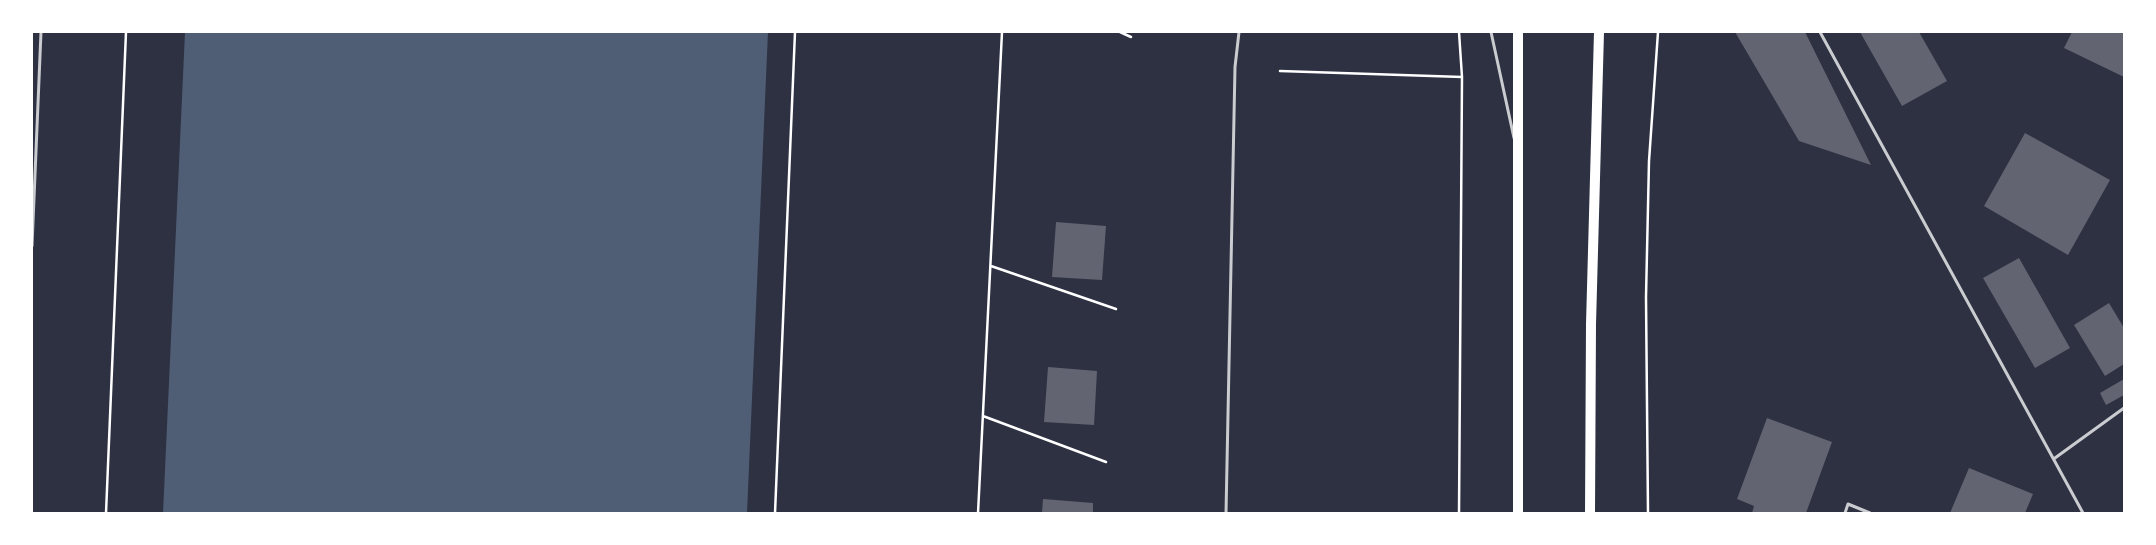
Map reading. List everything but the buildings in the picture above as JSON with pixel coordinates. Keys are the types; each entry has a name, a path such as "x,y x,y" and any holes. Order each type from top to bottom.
{"main road":[{"path":"1518,32 1518,513"},
{"path":"1590,513 1591,324 1600,32"}],"lane":[{"path":"32,246 41,32"},
{"path":"1226,513 1235,67 1239,32"},
{"path":"1491,32 1518,157"},
{"path":"1820,32 2084,513"},
{"path":"2055,458 2124,408"},
{"path":"1845,513 1848,504 1870,513"}],"path":[{"path":"106,513 126,32"},
{"path":"776,513 795,32"},
{"path":"978,513 1002,32"},
{"path":"1120,32 1131,37"},
{"path":"1459,32 1462,76 1459,513"},
{"path":"1648,513 1646,297 1648,176 1658,32"},
{"path":"1280,71 1462,76"},
{"path":"991,266 1116,310"},
{"path":"983,416 1106,462"}],"water":[{"path":"185,32 768,32 747,513 163,513"}]}
